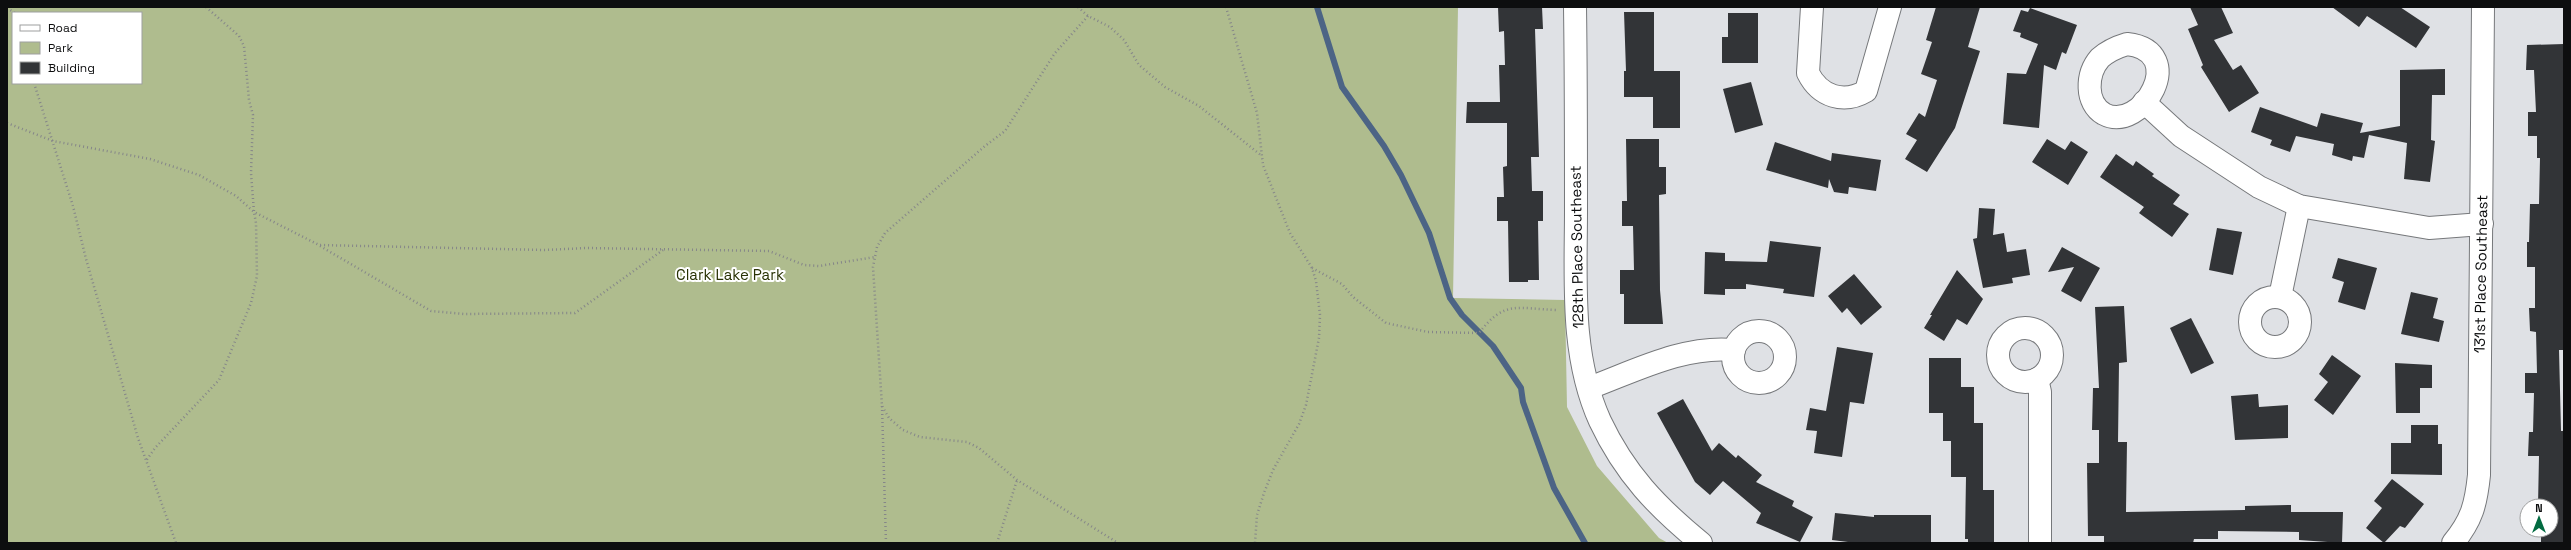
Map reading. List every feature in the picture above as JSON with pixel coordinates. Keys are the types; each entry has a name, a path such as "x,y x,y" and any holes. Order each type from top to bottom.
{"street":[{"name":"128th Place Southeast","path":"1576,7 1576,322 1589,388 1600,420 1624,465 1662,511 1701,543"},
{"path":"1812,7 1808,74 1812,81 1829,95 1849,98 1866,91 1890,7"},
{"name":"131st Place Southeast","path":"2459,541 2467,527 2476,502 2479,475 2483,7"},
{"path":"2144,102 2181,136 2259,187 2300,206 2429,228 2482,224"},
{"path":"2280,297 2300,206"},
{"path":"1589,388 1688,352 1721,349 1734,350"},
{"path":"2037,379 2040,392 2040,543"}],"path":[{"path":"146,461 154,448 219,380 251,303 256,282 256,223 250,172 250,142 254,122 249,100 244,46 239,36 206,7"},
{"path":"1078,7 1088,16 1110,27 1124,40 1139,65 1165,87 1198,106 1262,157"},
{"path":"1226,7 1257,113 1262,157 1271,188 1290,233 1312,268 1316,280 1320,314 1319,338 1309,390 1299,424 1272,470 1258,515 1255,543"},
{"path":"886,543 882,406 873,267 877,248 885,233 985,146 1005,131 1055,53 1088,16"},
{"path":"34,84 53,141 146,461 176,543"},
{"path":"7,122 53,141 150,159 199,175 236,196 254,212 319,245 431,311 464,314 575,312 664,250"},
{"path":"319,245 545,250 586,248 770,251 804,265 820,266 875,257"},
{"path":"1312,268 1342,284 1353,297 1386,323 1417,330 1479,333 1491,318 1506,309 1576,310"},
{"path":"882,406 889,418 903,430 920,437 967,442 993,458 1017,480 1118,543"},
{"path":"997,543 1017,480"}],"green space":[{"name":"Clark Lake Park","path":"7,7 1458,7 1453,298 1565,300 1567,407 1597,466 1659,538 1668,543 7,543"}],"building":[{"path":"1498,7 1542,7 1543,29 1535,29 1539,157 1531,157 1532,191 1543,191 1543,221 1538,221 1539,280 1528,280 1528,282 1509,282 1508,221 1497,221 1497,197 1504,197 1503,167 1507,166 1507,123 1466,123 1467,102 1500,102 1499,65 1505,65 1504,31 1499,32"},
{"path":"1936,7 1980,7 1968,47 1980,51 1955,128 1927,172 1905,159 1917,140 1906,134 1919,113 1925,117 1937,80 1921,74 1932,42 1926,40"},
{"path":"2190,7 2221,7 2233,33 2214,40 2233,70 2241,65 2259,93 2229,112 2201,67 2203,65 2188,29 2198,25"},
{"path":"2332,7 2400,7 2430,27 2416,48 2367,16 2359,27"},
{"path":"2030,8 2077,25 2066,54 2062,52 2056,70 2044,65 2039,128 2003,124 2007,73 2026,74 2038,44 2020,37 2021,33 2013,31 2021,10 2028,12"},
{"path":"1624,12 1654,12 1654,71 1680,71 1680,128 1653,128 1653,97 1624,97 1624,71 1626,71"},
{"path":"1728,13 1758,13 1758,63 1722,63 1722,37 1728,37"},
{"path":"2564,44 2564,350 2559,350 2561,431 2564,431 2564,543 2541,543 2541,538 2559,538 2559,498 2538,498 2539,456 2528,456 2529,432 2533,432 2534,393 2525,393 2525,373 2537,373 2536,332 2530,331 2529,308 2535,308 2535,267 2527,267 2527,242 2529,242 2530,204 2539,204 2540,158 2537,158 2537,136 2528,136 2528,112 2536,112 2534,70 2526,70 2527,45"},
{"path":"2445,69 2445,95 2432,95 2431,140 2435,141 2430,182 2404,179 2407,143 2369,135 2364,158 2353,156 2352,161 2332,155 2334,144 2296,136 2290,152 2270,145 2272,140 2251,132 2260,107 2317,127 2321,113 2363,123 2360,133 2400,126 2400,70"},
{"path":"1751,82 1763,125 1735,133 1723,89"},
{"path":"1626,139 1659,139 1659,167 1666,167 1666,194 1659,195 1660,290 1663,324 1624,324 1624,294 1620,294 1620,270 1634,270 1633,226 1622,226 1622,201 1627,201"},
{"path":"2047,139 2065,150 2071,141 2088,152 2068,185 2032,162"},
{"path":"1775,142 1831,161 1832,153 1881,160 1876,191 1849,187 1848,194 1834,192 1829,179 1828,188 1766,170"},
{"path":"2116,154 2133,166 2136,161 2154,174 2152,176 2180,195 2173,204 2189,214 2172,237 2139,213 2144,207 2100,177"},
{"path":"1979,208 1995,209 1993,235 2004,233 2007,252 2026,249 2030,275 2012,278 2013,283 1983,288 1973,239 1977,238"},
{"path":"2217,228 2242,232 2233,275 2209,270"},
{"path":"1770,241 1821,247 1814,297 1783,293 1784,289 1746,284 1746,289 1725,289 1725,295 1704,294 1705,252 1725,253 1725,261 1767,262"},
{"path":"2062,247 2100,268 2081,302 2061,291 2074,267 2048,272"},
{"path":"2338,258 2377,268 2365,310 2338,302 2344,282 2332,278"},
{"path":"1957,270 1983,299 1967,325 1957,319 1944,341 1924,328 1932,315 1930,315"},
{"path":"1854,274 1882,307 1861,325 1847,308 1842,313 1828,296"},
{"path":"2411,292 2438,298 2433,318 2444,321 2439,342 2401,334"},
{"path":"2124,306 2127,362 2119,363 2118,442 2127,442 2126,512 2245,510 2245,506 2291,505 2291,512 2343,512 2342,543 2299,540 2299,532 2218,531 2218,539 2194,539 2193,543 2104,543 2104,536 2088,536 2087,463 2099,463 2099,430 2092,430 2093,388 2099,388 2095,307"},
{"path":"2191,318 2214,363 2191,374 2170,328"},
{"path":"1837,347 1873,353 1864,404 1850,402 1842,457 1814,453 1817,431 1806,430 1810,408 1826,411"},
{"path":"2332,355 2361,376 2333,415 2314,400 2328,382 2319,374"},
{"path":"1929,358 1961,358 1961,387 1974,387 1974,423 1983,423 1983,490 1994,490 1994,543 1968,543 1968,539 1965,539 1966,477 1951,477 1951,441 1943,441 1943,413 1929,413"},
{"path":"2395,363 2432,365 2432,388 2420,388 2420,413 2396,413"},
{"path":"2258,394 2259,407 2288,405 2288,438 2235,440 2231,396"},
{"path":"1683,399 1712,451 1719,443 1736,458 1738,455 1762,475 1756,482 1794,501 1792,506 1813,517 1800,542 1756,523 1761,513 1723,481 1710,495 1695,482 1657,413"},
{"path":"2411,425 2438,425 2438,444 2442,444 2442,475 2391,474 2391,443 2411,443"},
{"path":"2392,479 2424,504 2405,528 2400,526 2384,543 2366,528 2382,508 2374,501"},
{"path":"1835,513 1874,517 1874,515 1931,515 1931,542 1856,543 1832,540"}],"waterway":[{"path":"1317,7 1342,87 1384,146 1401,175 1429,233 1450,298 1462,315 1493,346 1521,388 1523,402 1554,488 1585,543"}]}
